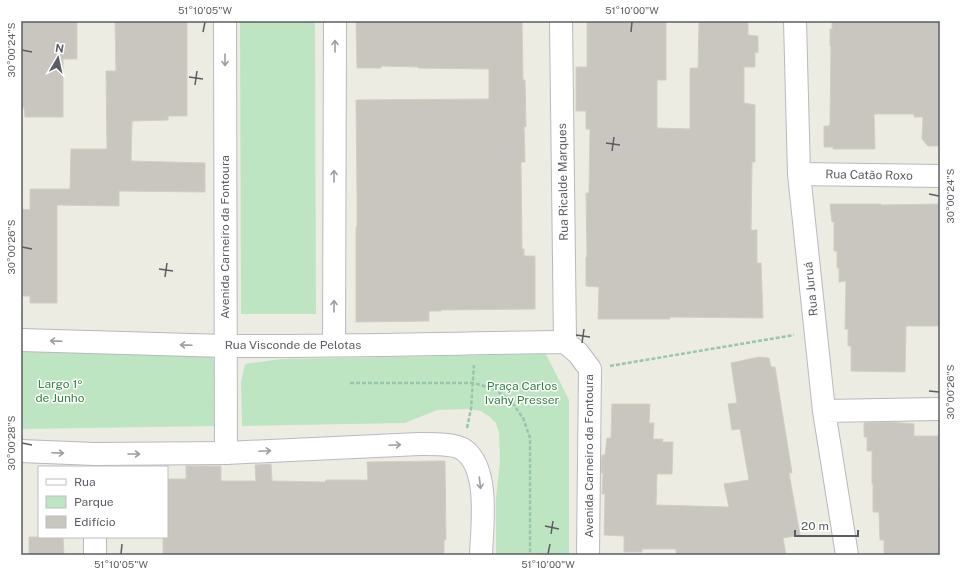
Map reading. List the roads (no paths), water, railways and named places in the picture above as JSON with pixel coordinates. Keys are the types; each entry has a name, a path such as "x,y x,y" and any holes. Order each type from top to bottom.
{"main road":[{"name":"Avenida Carneiro da Fontoura","path":"225,21 226,453"},
{"path":"334,346 335,21"},
{"name":"Rua Ricalde Marques","path":"561,21 565,342"},
{"name":"Rua Juruá","path":"795,21 799,174 824,411 847,555"},
{"name":"Rua Catão Roxo","path":"799,174 940,176"},
{"name":"Rua Visconde de Pelotas","path":"21,340 225,346 334,346 565,342"},
{"name":"Avenida Carneiro da Fontoura","path":"565,342 578,353 590,369 588,555"},
{"path":"824,411 940,409"},
{"path":"21,451 95,460 443,444 463,449 475,462 481,479 481,555"},
{"path":"95,538 95,555"}],"park label":[{"name":"Largo 1º de Junho","path":"60,391"},
{"name":"Praça Carlos Ivahy Presser","path":"522,393"}]}
